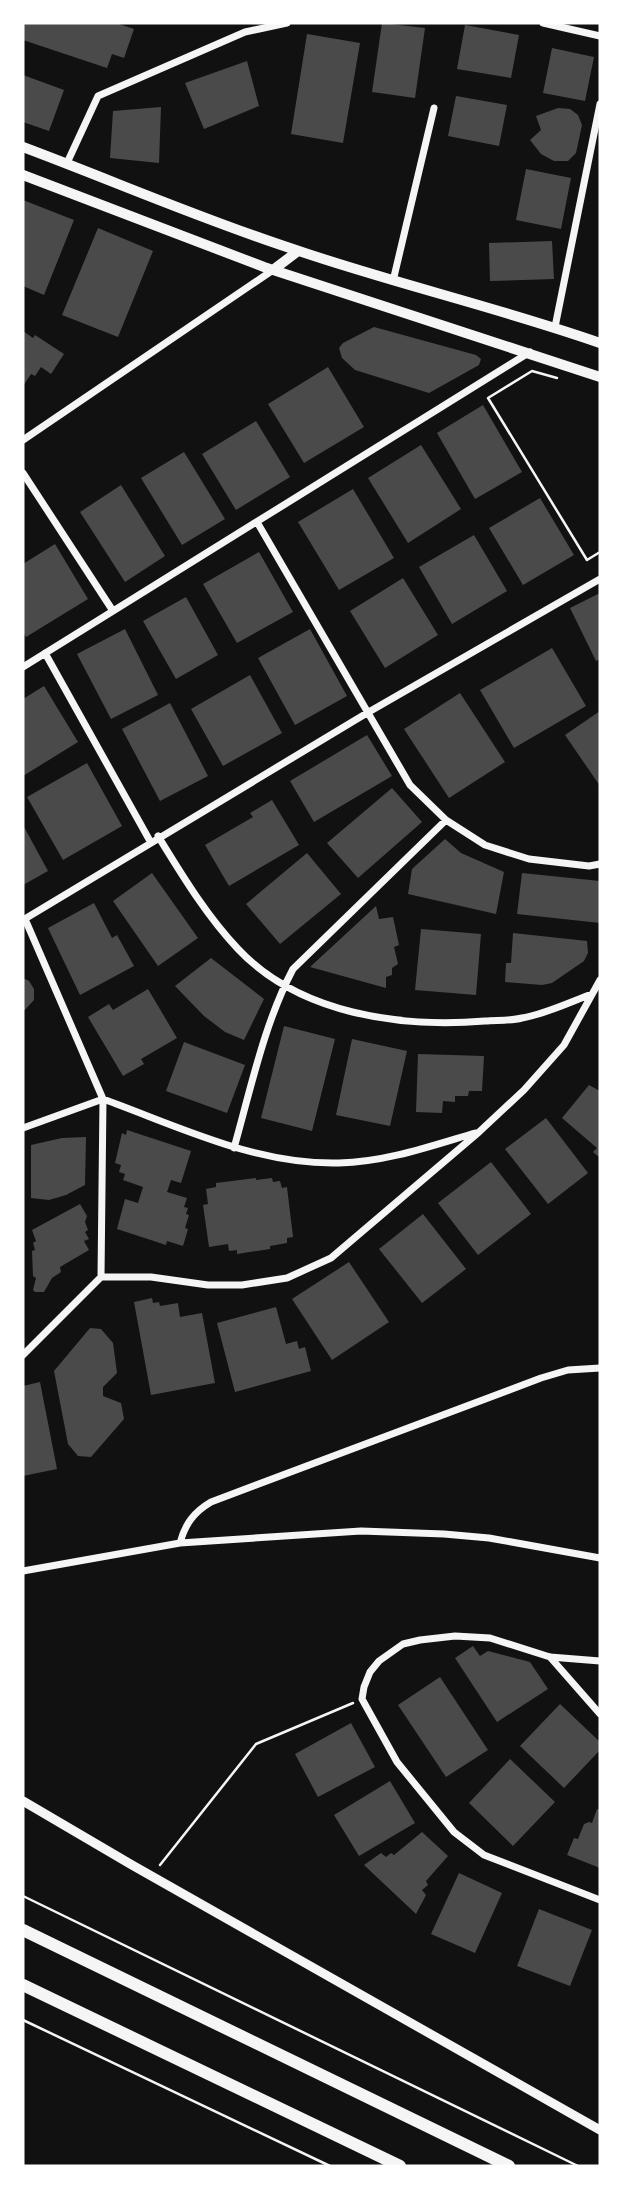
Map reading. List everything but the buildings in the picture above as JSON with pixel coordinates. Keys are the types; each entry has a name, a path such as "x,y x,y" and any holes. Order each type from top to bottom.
{"highway":[{"path":"23,1930 509,2166"},
{"path":"23,1984 400,2166"}],"main road":[{"path":"23,147 241,232 600,343"},
{"path":"23,175 273,270 600,377"},
{"path":"273,270 298,251"}],"street":[{"path":"67,163 98,96 245,32 287,23"},
{"path":"543,23 600,36"},
{"path":"555,327 600,104"},
{"path":"393,281 434,108"},
{"path":"23,440 273,270"},
{"path":"23,667 530,352"},
{"path":"23,473 113,611"},
{"path":"257,522 410,785 446,820 485,845 529,859 589,866 600,864"},
{"path":"23,1355 101,1276 103,1099 24,919 367,713 600,579"},
{"path":"45,653 154,839 198,900 239,950 284,986 338,1007 388,1020 453,1024 522,1018 592,994"},
{"path":"234,1148 262,1047 293,969 446,820"},
{"path":"101,1276 151,1277 208,1285 242,1285 287,1278 331,1258 479,1132 524,1090 564,1045 600,980"},
{"path":"23,1129 103,1099 234,1148 290,1161 341,1163 402,1154 479,1132"},
{"path":"180,1543 192,1517 211,1502 541,1378 568,1370 598,1367 600,1357"},
{"path":"23,1571 180,1543 322,1532 398,1531 489,1538 600,1559"},
{"path":"600,1661 550,1657 490,1637 456,1636 420,1640 403,1644 379,1661 370,1672 362,1699 397,1762 454,1832 484,1855 600,1900"},
{"path":"550,1657 600,1714"},
{"path":"23,1801 600,2130"}],"path":[{"path":"566,382 533,371 488,398 586,560 600,552"},
{"path":"159,1867 256,1744 362,1699"},
{"path":"23,1896 578,2166"},
{"path":"23,2020 330,2166"}]}
